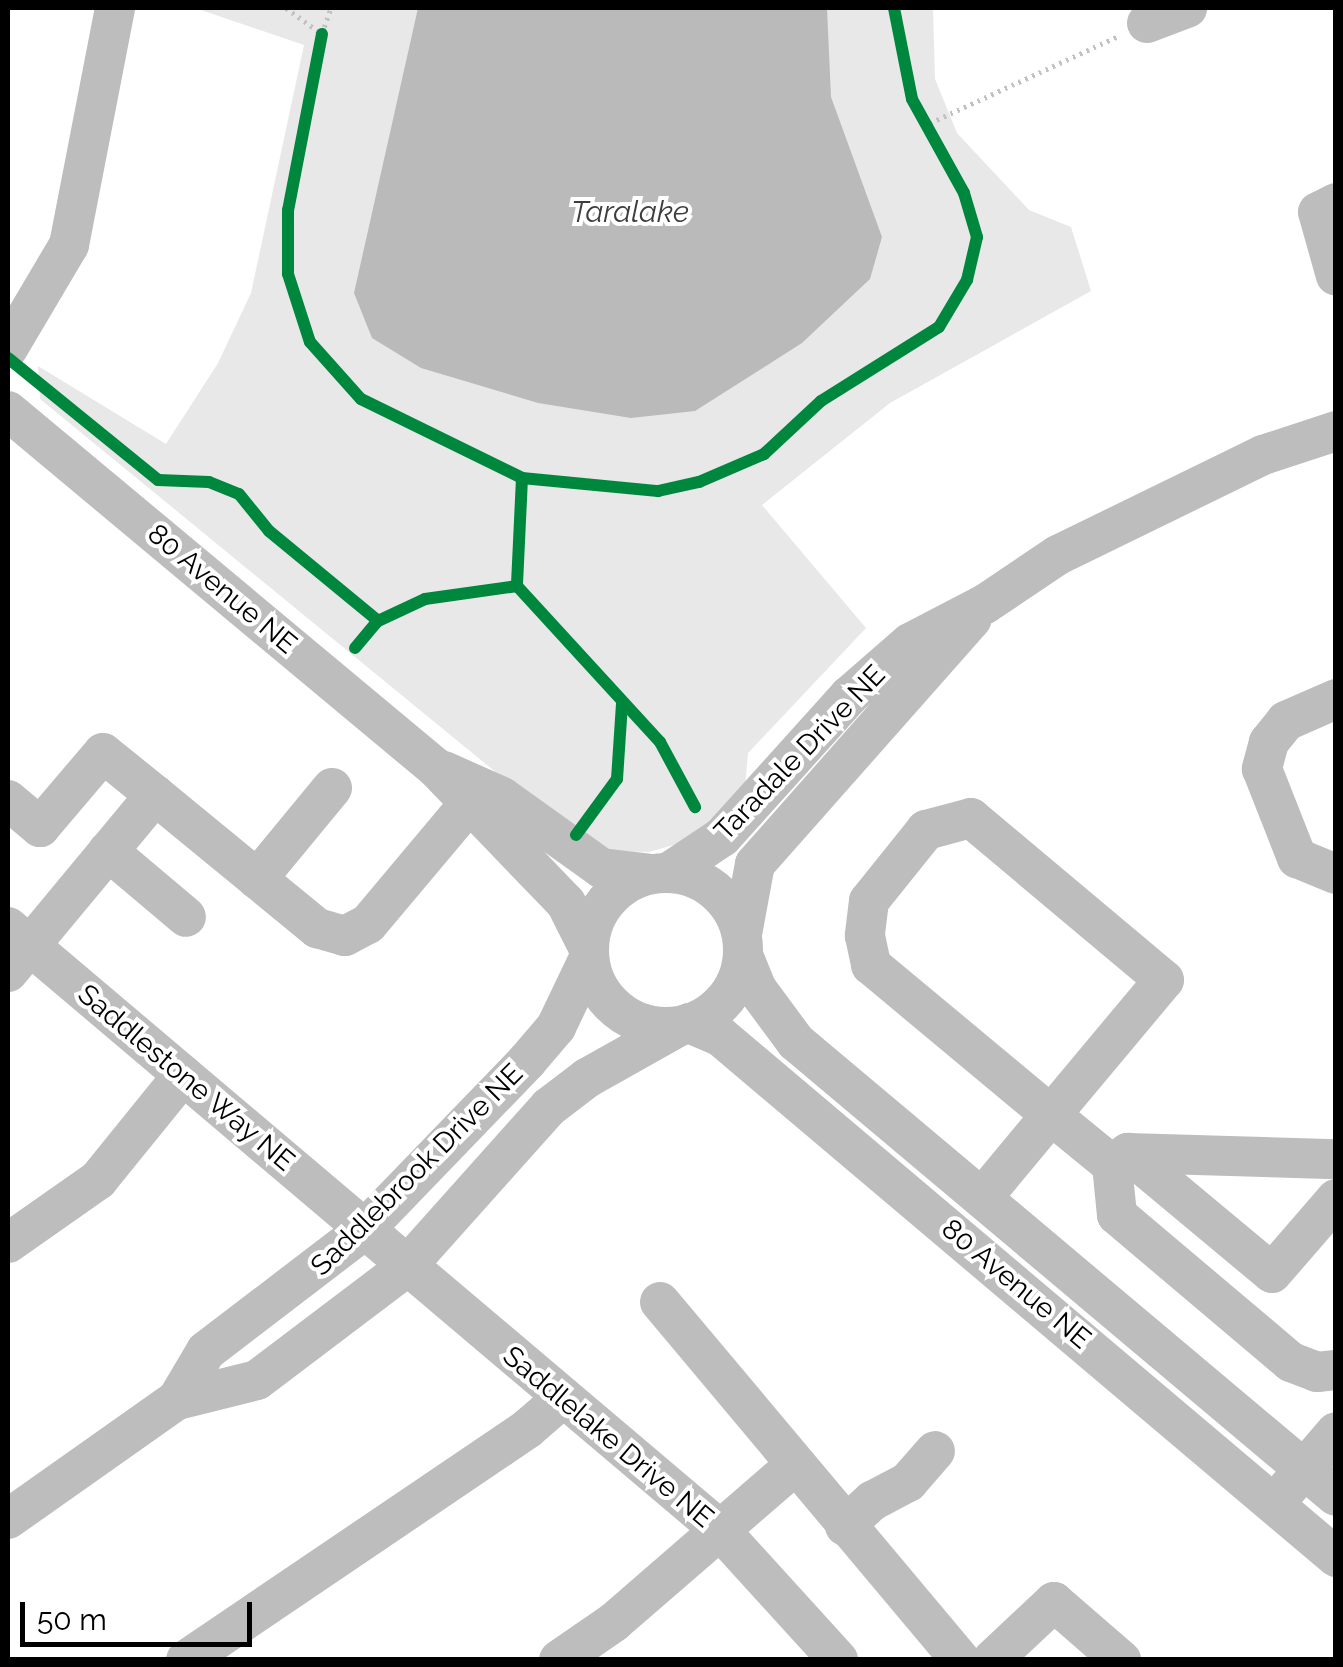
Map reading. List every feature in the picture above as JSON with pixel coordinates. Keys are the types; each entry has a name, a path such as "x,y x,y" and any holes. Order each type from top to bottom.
{"street":[{"path":"8,348 69,245 116,8"},
{"path":"1147,23 1188,8"},
{"path":"1336,203 1318,212 1336,276"},
{"name":"80 Avenue NE","path":"8,411 436,768 467,806 566,902 588,952"},
{"name":"Taradale Drive NE","path":"660,874 722,837 849,696 910,643 984,604 1058,554 1262,455 1336,431"},
{"name":"Taradale Drive NE","path":"742,944 755,864 984,604"},
{"path":"1336,699 1286,721 1269,742 1262,769 1297,858 1336,874"},
{"path":"8,800 40,827 103,753 317,928 345,936 368,924 467,806"},
{"name":"80 Avenue NE","path":"436,768 502,796 601,868 660,874"},
{"path":"258,879 332,788"},
{"path":"15,948 108,851 154,795"},
{"path":"982,1198 1051,1116 1164,980 972,818 926,830 869,901 865,936 872,965 1051,1116 1120,1159 1272,1274 1336,1198"},
{"path":"108,851 186,917"},
{"path":"660,874 705,883 732,909 742,944 729,996 683,1025 630,1018 608,1002 588,952 598,911 616,890 660,874"},
{"name":"80 Avenue NE","path":"742,944 756,988 796,1042 1336,1496"},
{"name":"Saddlestone Way NE","path":"15,948 183,1075 364,1230"},
{"name":"Saddlebrook Drive NE","path":"177,1400 206,1352 364,1230 556,1027 588,952"},
{"name":"80 Avenue NE","path":"683,1025 720,1036 1336,1556"},
{"name":"Saddlebrook Drive NE","path":"8,1519 177,1400 257,1380 404,1268 549,1108 586,1078 683,1025"},
{"path":"8,1243 98,1180 183,1075"},
{"path":"1120,1159 1336,1158"},
{"path":"1120,1159 1116,1215 1290,1362 1317,1372 1336,1370"},
{"name":"Saddlelake Drive NE","path":"364,1230 404,1268 719,1530 838,1660"},
{"path":"660,1302 794,1467 960,1660"},
{"path":"186,1660 527,1429 563,1398"},
{"path":"1275,1503 1336,1432"},
{"path":"845,1526 872,1501 908,1482 935,1451"},
{"path":"559,1660 614,1622 794,1467"},
{"path":"992,1660 1054,1602 1121,1660"}],"path":[{"path":"286,8 322,34"},
{"path":"319,54 331,8"},
{"path":"938,140 925,116 1147,23"}],"shaded area":[{"path":"195,8 933,8 935,79 957,133 1029,210 1071,227 1091,291 890,403 762,505 866,628 748,753 745,787 728,810 688,841 649,852 602,851 548,815 40,399 38,366 166,444 218,363 251,293 304,45"}],"water":[{"name":"Taralake","path":"418,8 827,8 831,97 882,237 870,279 802,343 695,411 631,418 538,403 421,368 372,338 354,293"}],"cycle path":[{"path":"322,34 288,210 288,274 310,342 361,399 522,478 658,491 699,482 764,454 821,401 939,327 967,280 977,237 964,193 912,99 894,8"},
{"path":"8,358 158,480 209,482 239,494 269,531 378,621"},
{"path":"522,478 517,586 660,742 695,807"},
{"path":"355,648 378,621 425,599 517,586"},
{"path":"576,835 617,779 622,704"}]}
